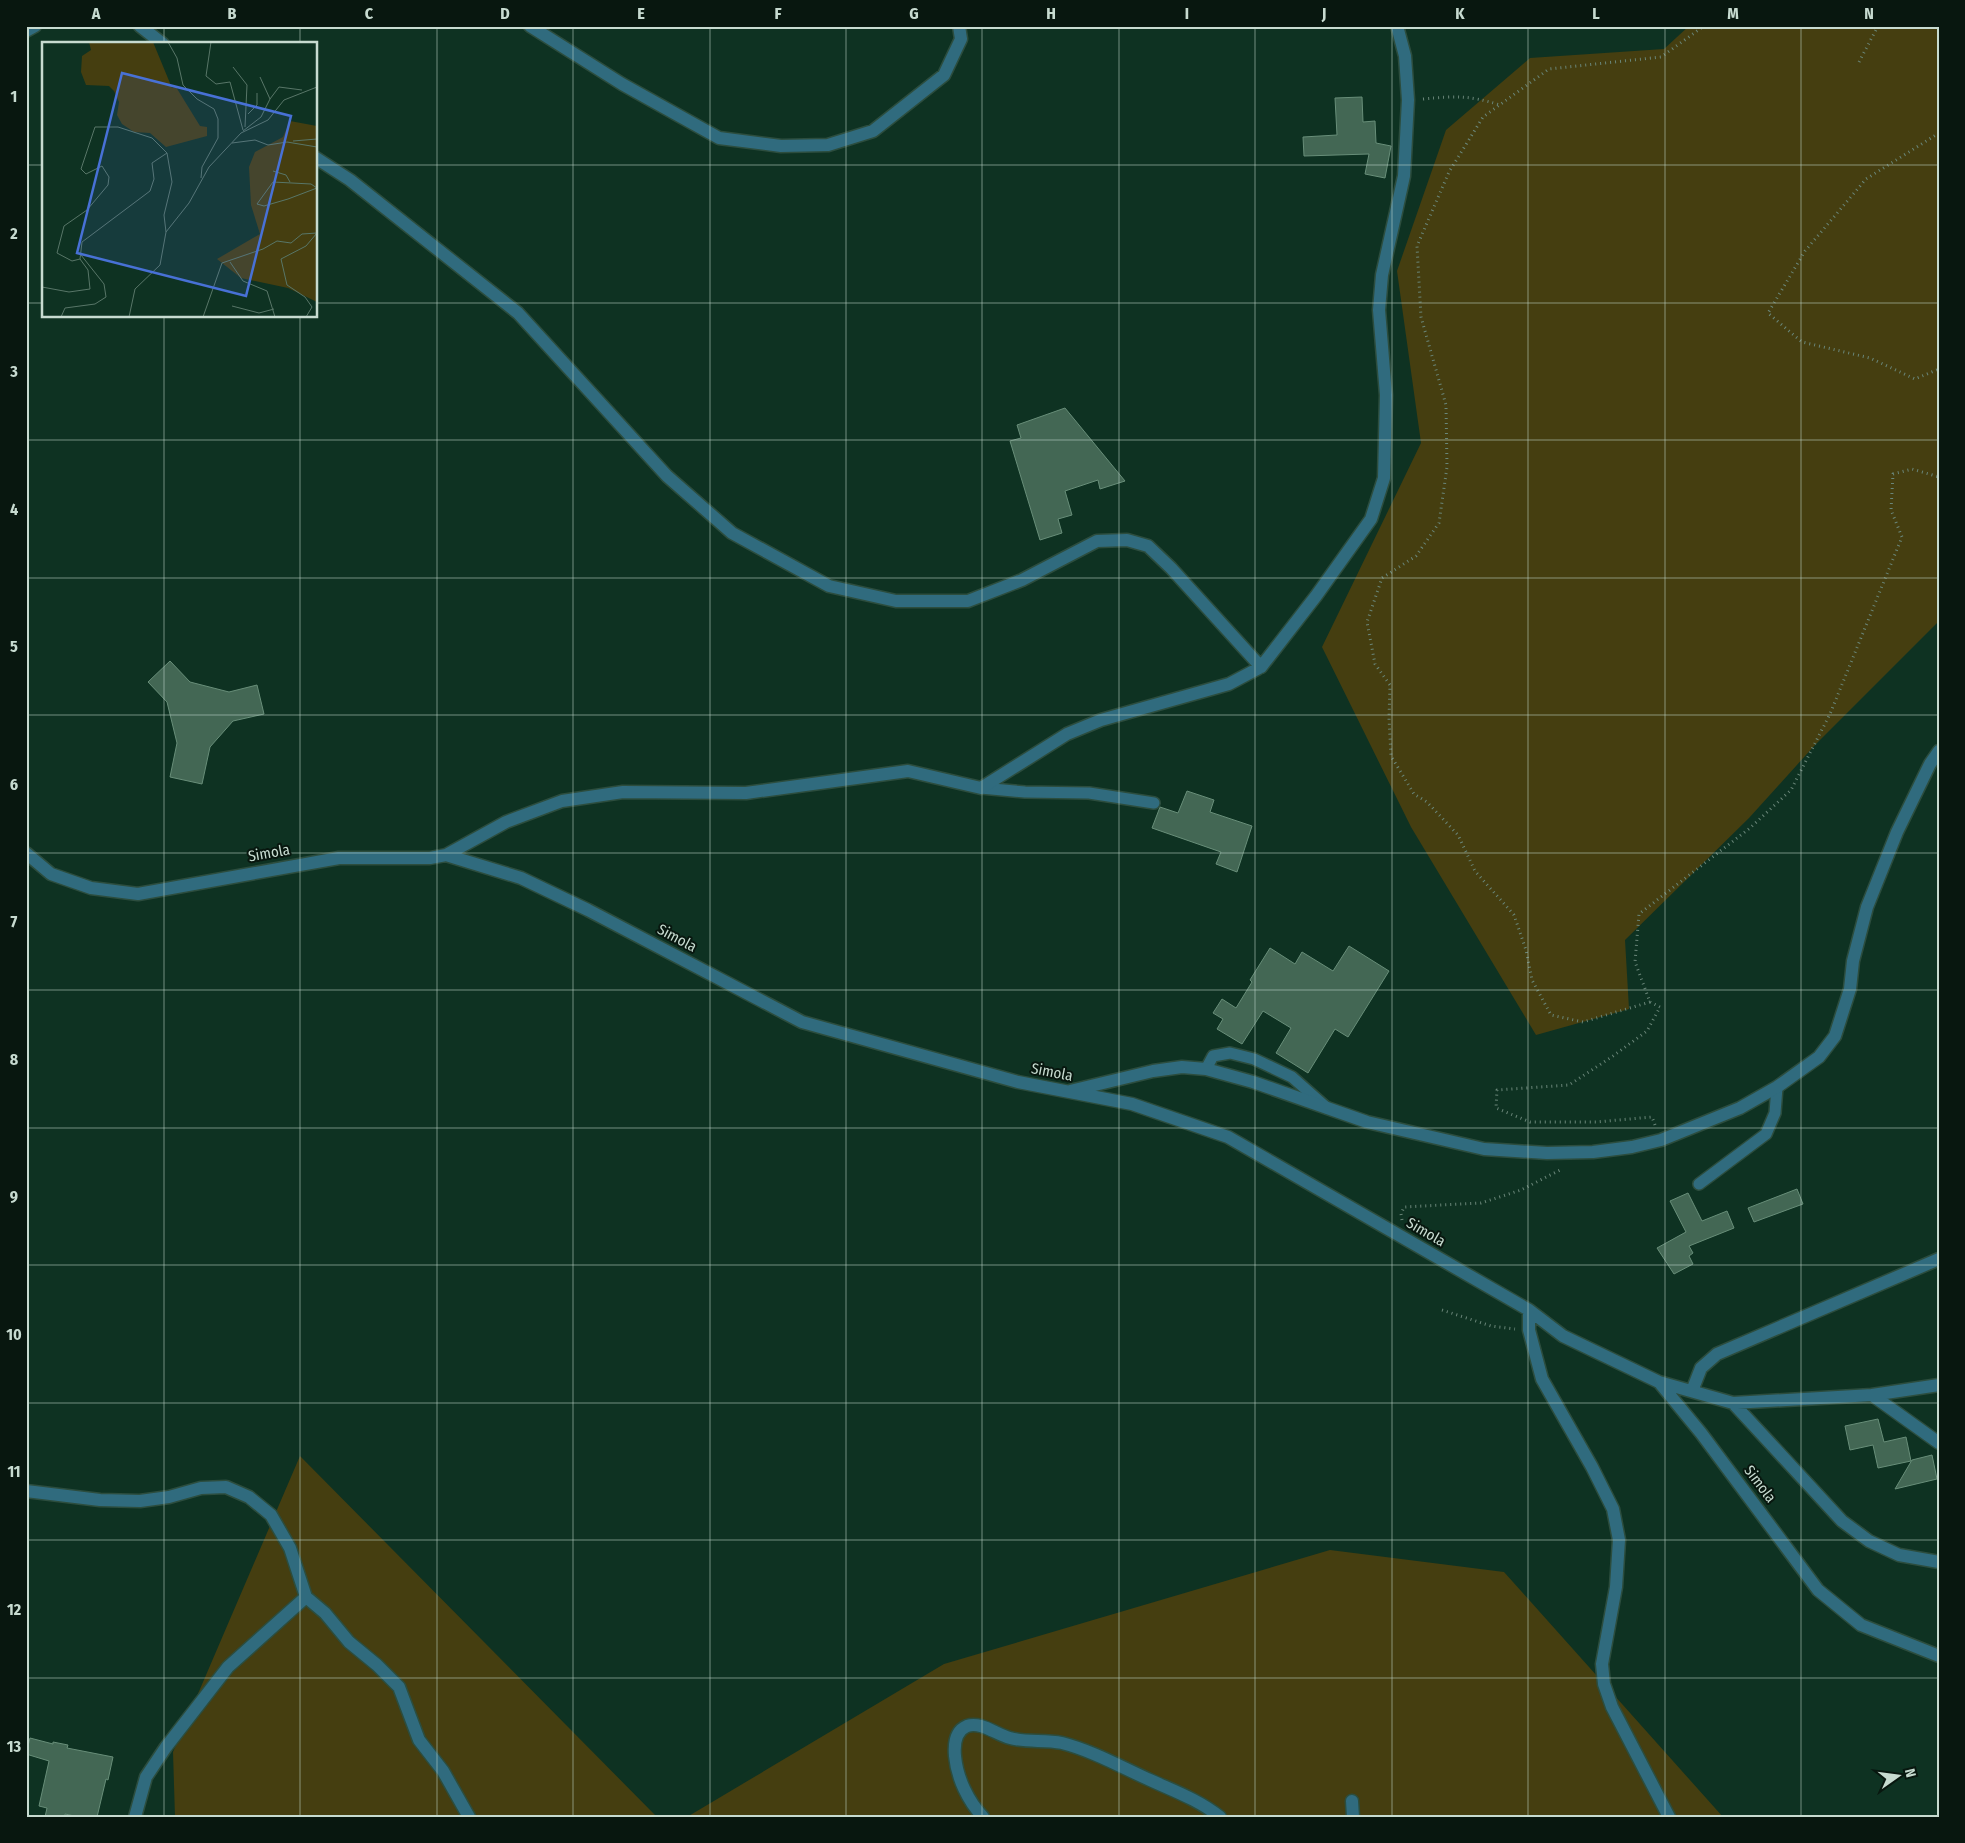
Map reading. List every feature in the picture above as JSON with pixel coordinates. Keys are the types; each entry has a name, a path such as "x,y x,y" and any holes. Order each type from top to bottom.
{"street":[{"path":"26,30 35,26"},
{"path":"140,26 160,42"},
{"path":"530,26 622,84 719,138 781,146 828,145 873,131 944,75 961,39 959,26"},
{"path":"446,855 506,822 562,801 623,792 746,793 908,771 981,788 1067,734 1101,720 1229,684 1261,667 1316,596 1371,519 1384,478 1386,395 1378,310 1382,276 1404,176 1408,100 1405,56 1397,26"},
{"path":"318,159 350,180 518,313 667,476 732,533 830,586 896,601 968,601 1022,580 1097,541 1127,540 1148,546 1171,568 1261,667"},
{"path":"1067,1092 1153,1071 1182,1068 1206,1069 1253,1082 1367,1122 1484,1149 1547,1153 1593,1152 1632,1148 1661,1140 1740,1108 1777,1087 1819,1057 1835,1036 1850,990 1853,961 1867,907 1897,832 1930,764 1939,751"},
{"name":"Simola","path":"26,853 51,874 91,888 138,894 338,858 430,858 446,855 521,878 588,910 802,1022 1008,1080 1132,1104 1228,1137 1529,1310 1563,1336 1659,1382 1701,1433 1818,1590 1861,1625 1939,1656"},
{"path":"1692,1391 1701,1368 1717,1354 1939,1259"},
{"path":"1529,1310 1528,1330 1542,1379 1592,1467 1612,1509 1619,1540 1616,1587 1602,1664 1604,1684 1612,1707 1669,1817"},
{"path":"1659,1382 1733,1403 1872,1395 1939,1385"},
{"path":"1872,1395 1939,1443"},
{"path":"1733,1403 1842,1521 1869,1541 1899,1555 1939,1562"},
{"path":"26,1491 100,1500 140,1501 169,1497 201,1488 226,1487 248,1497 271,1515 290,1548 306,1597 325,1613 349,1642 377,1665 399,1687 419,1740 443,1771 469,1817"},
{"path":"135,1817 146,1777 166,1746 228,1667 306,1597"},
{"path":"983,1817 967,1795 956,1760 954,1744 960,1732 966,1726 977,1725 1006,1737 1025,1742 1044,1741 1079,1748 1187,1796 1207,1806 1220,1817"},
{"path":"1352,1801 1354,1817"}],"lane":[{"path":"981,788 1026,792 1089,793 1154,803"},
{"path":"1206,1069 1213,1056 1230,1053 1254,1059 1292,1076 1328,1109"},
{"path":"1699,1184 1766,1134 1775,1113 1777,1087"}],"path":[{"path":"1650,1002 1583,1022 1551,1015 1532,980 1526,950 1514,915 1475,871 1458,835 1426,802 1414,794 1392,756 1389,718 1390,685 1375,664 1367,622 1382,578 1416,556 1439,523 1447,467 1446,405 1421,317 1417,246 1449,172 1483,117 1550,69 1661,57 1704,26"},
{"path":"1859,62 1878,26"},
{"path":"1408,100 1460,96 1477,98 1500,105"},
{"path":"1939,133 1866,179 1805,251 1768,313 1802,342 1870,358 1916,379 1939,369"},
{"path":"1661,1140 1652,1116 1596,1122 1530,1122 1496,1108 1497,1090 1569,1084 1613,1056 1647,1031 1660,1007 1650,1002 1634,962 1638,914 1750,828 1791,790 1830,714 1902,537 1891,510 1892,474 1912,469 1939,477"},
{"path":"1406,1225 1402,1221 1401,1214 1404,1207 1481,1203 1521,1190 1569,1165"},
{"path":"1442,1310 1491,1326 1528,1330"}],"shaded area":[{"path":"1689,26 1939,26 1939,621 1815,745 1749,818 1625,940 1629,1009 1536,1035 1411,827 1322,647 1421,443 1397,271 1446,130 1530,58 1664,49"},
{"path":"300,1456 657,1817 175,1817 173,1752"},
{"path":"1330,1550 1504,1572 1723,1817 687,1817 944,1664"}],"building":[{"path":"1362,97 1363,122 1375,121 1376,143 1391,146 1385,178 1365,174 1369,154 1304,156 1303,137 1337,135 1335,98"},
{"path":"1065,408 1125,481 1100,489 1098,480 1065,491 1072,515 1058,519 1062,533 1040,540 1010,441 1021,438 1017,425"},
{"path":"170,661 190,682 229,692 257,685 264,714 233,721 210,747 202,784 170,777 177,743 167,702 148,682"},
{"path":"1187,791 1214,800 1210,812 1252,826 1237,872 1216,864 1221,852 1152,828 1160,807 1178,813"},
{"path":"1349,946 1389,971 1348,1037 1335,1029 1308,1073 1276,1053 1291,1028 1263,1011 1242,1044 1217,1029 1223,1019 1213,1013 1222,999 1236,1008 1252,982 1250,980 1270,948 1295,964 1302,952 1333,971"},
{"path":"1797,1189 1803,1204 1754,1222 1748,1208"},
{"path":"1688,1193 1702,1221 1727,1211 1734,1228 1689,1246 1693,1253 1689,1256 1693,1264 1674,1274 1657,1248 1686,1232 1670,1201"},
{"path":"1878,1419 1884,1442 1906,1437 1911,1461 1878,1468 1873,1445 1850,1450 1845,1426"},
{"path":"1932,1455 1937,1479 1895,1489 1912,1460"},
{"path":"30,1738 53,1744 53,1742 68,1745 67,1748 113,1757 97,1817 79,1817 65,1814 65,1817 45,1817 47,1808 39,1806 49,1761 26,1754"}]}
